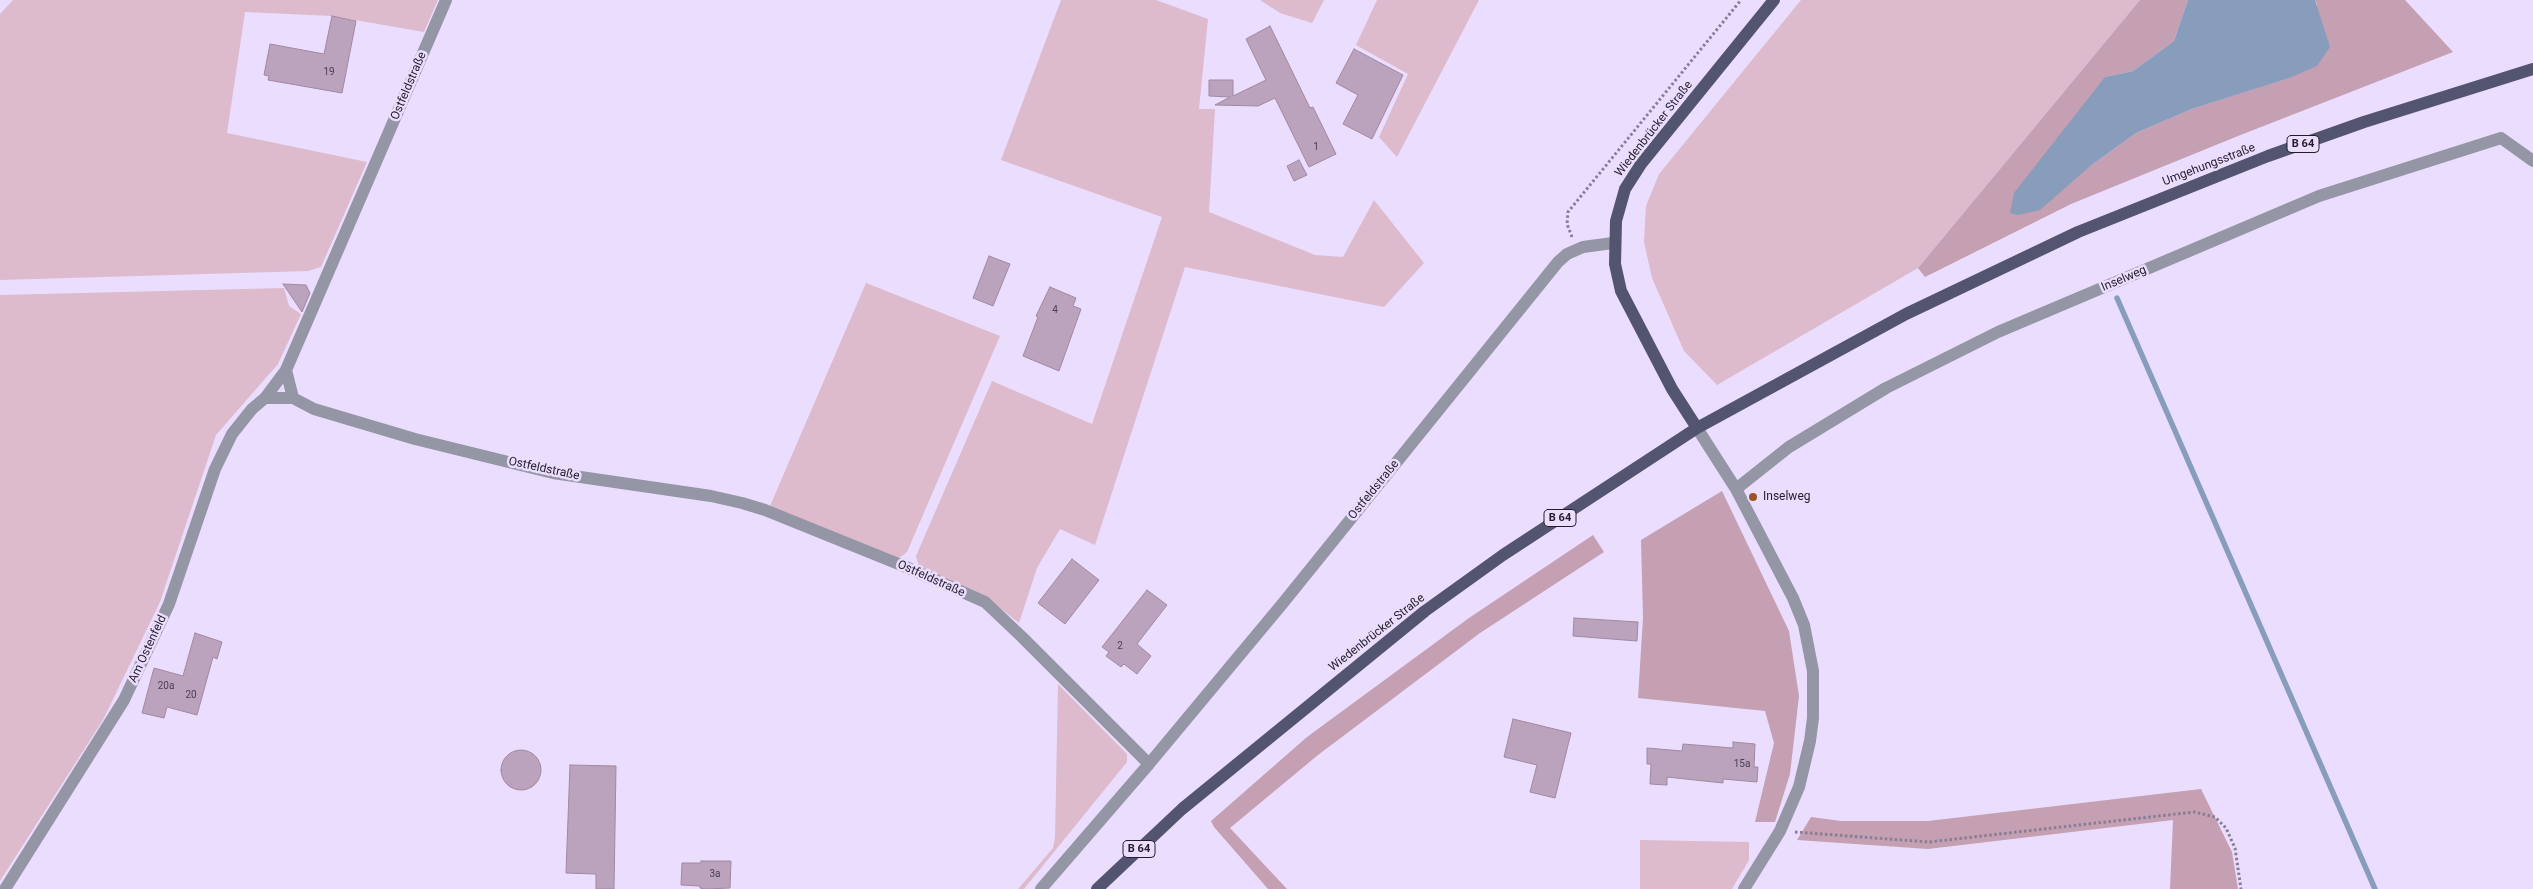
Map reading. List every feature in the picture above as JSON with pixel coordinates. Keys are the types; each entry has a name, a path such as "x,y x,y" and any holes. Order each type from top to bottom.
{"main road":[{"name":"Wiedenbrücker Straße","path":"1697,428 1672,389 1629,308 1616,273 1613,242 1619,204 1632,176 1774,0"},
{"name":"Umgehungsstraße","path":"1906,314 2061,240 2172,193 2364,122 2533,69"},
{"name":"Wiedenbrücker Straße","path":"1097,889 1189,803 1426,611 1511,550 1697,428 1906,314"}],"street":[{"name":"Ostfeldstraße","path":"286,370 446,0"},
{"name":"Inselweg","path":"1736,490 1789,447 1886,388 1998,332 2319,196 2502,138 2533,161"},
{"name":"Ostfeldstraße","path":"1041,889 1149,764 1283,603 1558,262 1576,249 1613,242"},
{"name":"Am Ostenfeld","path":"4,889 124,700 169,604 215,468 232,434 252,409 265,398 286,370"},
{"path":"265,398 293,398 286,370"},
{"name":"Ostfeldstraße","path":"293,398 314,409 406,436 553,473 711,496 742,503 765,510 906,567 985,602 1149,764"},
{"path":"1697,428 1736,490 1793,598 1804,625 1813,671 1813,718 1807,757 1799,787 1780,831 1744,889"}],"path":[{"path":"1576,249 1567,224 1568,212 1741,0"},
{"path":"1780,831 1929,842 2194,812 2215,816 2226,828 2235,848 2241,889"}],"shaded area":[{"path":"13,0 438,0 424,32 332,16 245,12 227,133 367,162 321,267 308,271 0,280 0,14"},
{"path":"1061,0 1156,0 1208,19 1199,109 1215,109 1209,212 1315,255 1343,257 1374,200 1424,263 1384,307 1185,267 1095,545 1060,529 1037,568 1019,623 987,598 919,567 916,556 992,381 1092,424 1162,217 1001,160"},
{"path":"1260,0 1324,0 1312,23 1280,13"},
{"path":"1377,0 1479,0 1397,157 1379,137 1408,74 1356,45"},
{"path":"1801,0 2140,0 1918,268 1717,385 1684,351 1652,278 1644,242 1646,206 1659,174"},
{"path":"2140,0 2188,0 2174,41 2133,71 2105,77 2089,167 2136,133 2192,109 2288,78 2317,5 2315,0 2405,0 2453,52 2071,204 1925,277 1918,268"},
{"path":"866,283 1000,336 907,552 899,558 770,506"},
{"path":"284,288 289,306 301,314 278,364 216,435 160,602 103,720 0,881 0,295"},
{"path":"1722,491 1789,631 1799,696 1790,774 1775,822 1755,822 1774,743 1765,711 1638,698 1643,618 1641,540"},
{"path":"1593,535 1604,552 1480,633 1318,755 1230,828 1287,889 1268,889 1214,827 1211,821 1307,737 1469,618"},
{"path":"1058,684 1127,754 1127,762 1024,889 1018,889 1053,848 1055,837"},
{"path":"2201,789 2232,852 2238,889 2170,889 2173,820 1928,849 1797,840 1811,817 1841,821 1928,821"},
{"path":"1640,840 1749,842 1749,860 1732,889 1640,889"}],"water":[{"path":"2188,0 2315,0 2330,47 2317,66 2289,78 2192,109 2136,133 2089,167 2040,210 2018,215 2010,213 2014,193 2105,77 2133,71 2174,41"}],"building":[{"path":"332,16 356,21 342,93 268,80 269,76 264,75 270,44 324,54"},
{"path":"1270,26 1310,108 1313,107 1336,154 1309,167 1275,98 1258,106 1215,105 1230,97 1209,96 1209,80 1233,80 1233,96 1266,80 1246,39"},
{"path":"1354,49 1403,75 1372,139 1343,124 1358,95 1336,83"},
{"path":"1299,160 1307,175 1294,181 1287,166"},
{"path":"989,256 1010,264 993,306 973,298"},
{"path":"283,284 306,285 310,293 302,312"},
{"path":"1050,287 1076,298 1073,306 1081,309 1059,371 1023,356 1038,317 1036,316"},
{"path":"1072,559 1099,580 1065,624 1038,603"},
{"path":"1147,590 1167,605 1137,644 1151,656 1137,674 1124,664 1121,667 1106,656 1109,652 1102,647"},
{"path":"1574,618 1638,622 1637,641 1573,636"},
{"path":"195,633 222,642 217,659 213,657 197,715 167,707 164,718 142,713 154,668 183,676"},
{"path":"1513,719 1571,733 1555,798 1530,792 1537,765 1504,757"},
{"path":"1733,742 1755,744 1754,767 1758,767 1757,782 1723,779 1723,783 1667,777 1667,785 1650,784 1651,764 1647,764 1647,748 1682,751 1683,744 1733,748"},
{"path":"525,750 532,753 538,759 541,770 540,778 532,787 525,790 517,790 510,787 502,778 501,766 504,759 513,751"},
{"path":"570,765 616,766 614,889 596,889 596,874 566,873"},
{"path":"701,861 731,861 730,888 705,889 700,888 700,886 681,885 682,863 701,863"}],"waterway":[{"path":"2117,298 2375,889"}],"place":[{"name":"Inselweg","path":"1753,497"}]}
